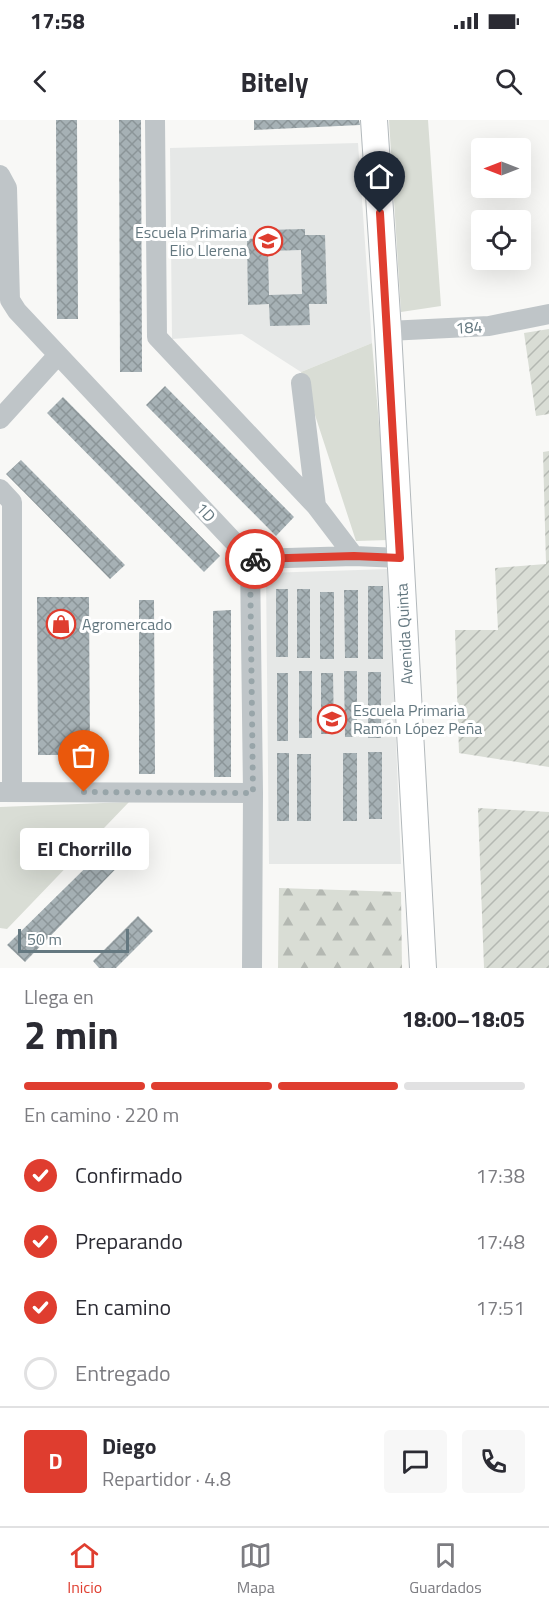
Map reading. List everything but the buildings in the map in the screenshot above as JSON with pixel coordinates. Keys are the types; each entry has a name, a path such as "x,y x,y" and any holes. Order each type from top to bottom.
{"main road":[{"name":"Avenida Quinta","path":"374,120 388,331 423,968"}],"street":[{"path":"155,120 157,337 316,506 354,556"},
{"name":"1D","path":"4,181 10,300 17,311 250,559"},
{"name":"184","path":"388,331 489,326 549,314"},
{"path":"0,419 58,355"},
{"path":"301,383 316,506"},
{"path":"0,489 12,502 6,792 253,793"},
{"path":"252,968 253,793 250,559 354,556 400,558"}],"shaded area":[{"name":"Escuela Primaria Elio Llerena","path":"358,143 372,343 301,372 242,334 172,339 170,148"},
{"name":"Escuela Primaria Ramón López Peña","path":"389,569 401,864 269,864 266,573"}],"green space":[{"path":"389,120 428,120 441,306 401,312"},
{"path":"549,329 549,414 536,416 524,333"},
{"path":"372,343 389,540 356,541 301,372"},
{"path":"549,451 549,767 459,753 455,630 498,630 495,568 546,564 543,452"},
{"path":"129,802 7,929 0,928 0,807"},
{"path":"478,808 549,812 549,968 484,968"},
{"path":"279,888 401,892 402,968 278,968"}],"way so far":[{"path":"84,792 253,793 250,559 255,559"}],"place":[{"name":"Escuela Primaria Elio Llerena","path":"268,241"},
{"name":"Agromercado","path":"61,624"},
{"name":"Escuela Primaria Ramón López Peña","path":"332,719"},
{"name":"El Chorrillo","path":"84,792"}],"route":[{"path":"255,559 354,556 400,558 380,213"}]}
